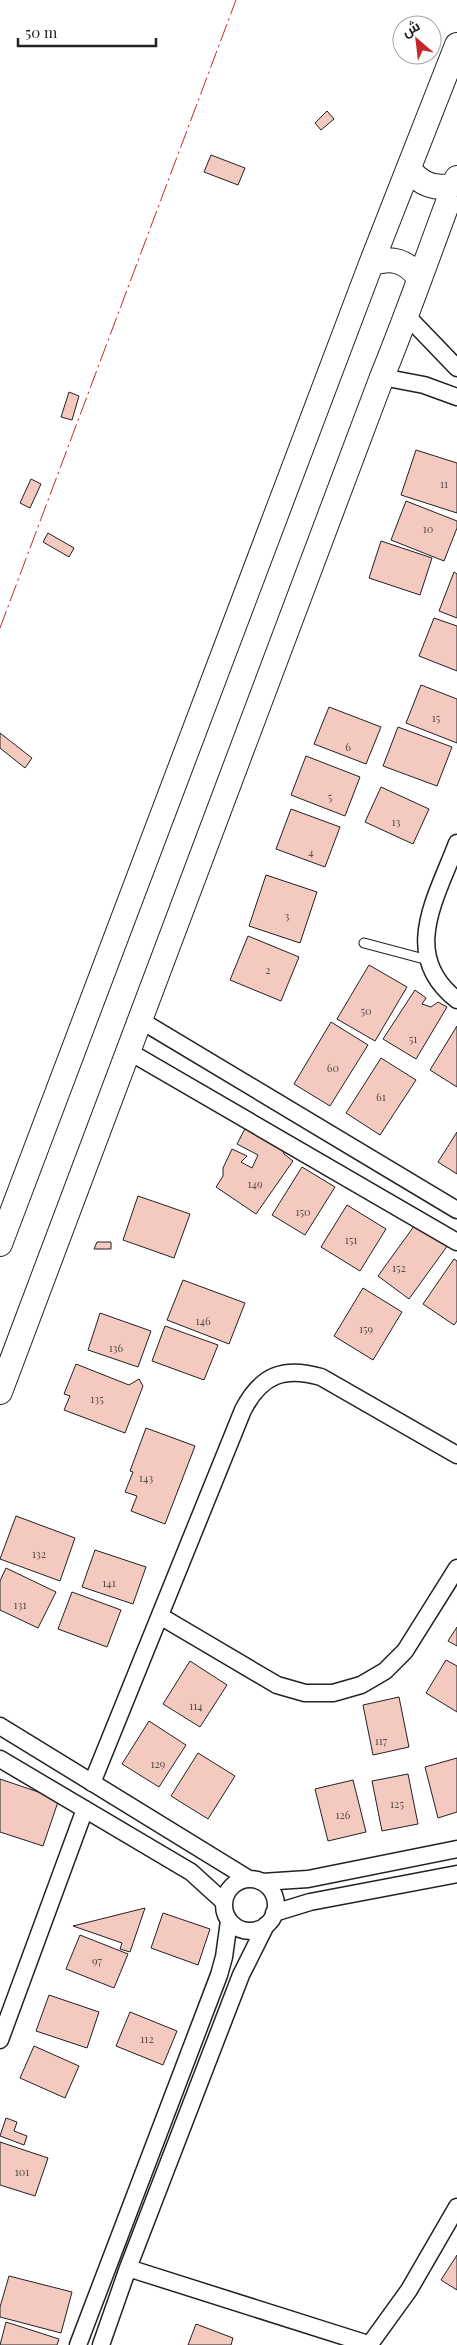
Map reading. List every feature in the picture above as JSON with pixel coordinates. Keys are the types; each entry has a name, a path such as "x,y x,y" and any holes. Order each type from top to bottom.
{"street":[{"path":"0,1244 371,264 410,170 457,45"},
{"path":"410,170 421,182 429,186 446,188 456,182"},
{"path":"0,1392 456,182"},
{"path":"371,264 380,260 398,261 414,271 419,278"},
{"path":"407,316 457,368"},
{"path":"382,377 424,385 457,397"},
{"path":"457,843 426,927 425,942 428,960 436,977 447,992 457,1000"},
{"path":"140,1020 457,1210"},
{"path":"128,1051 457,1242"},
{"path":"367,1190 382,1165"},
{"path":"92,1783 243,1410 252,1393 266,1380 284,1372 303,1372 321,1377 457,1455"},
{"path":"160,1616 277,1685 305,1693 333,1693 360,1686 385,1671 406,1651 457,1568"},
{"path":"0,1726 256,1881 274,1896 270,1919 241,1974 128,2268 101,2345"},
{"path":"0,1759 191,1872 224,1902"},
{"path":"0,2040 85,1809"},
{"path":"457,1849 308,1879 242,1880 230,1888 224,1902 226,1915 229,1920 242,1930 251,1931 270,1919 310,1902 457,1874"},
{"path":"78,2345 219,1975 224,1957 229,1920"},
{"path":"128,2268 370,2345 409,2290 457,2207"}],"lane":[{"path":"364,943 428,960"}],"building":[{"path":"327,111 334,119 321,130 315,123"},
{"path":"211,155 245,168 238,185 204,172"},
{"path":"69,392 79,396 72,420 61,417"},
{"path":"416,450 457,463 457,513 401,495"},
{"path":"31,479 41,484 30,508 20,503"},
{"path":"406,501 457,521 457,528 444,561 391,540"},
{"path":"48,533 74,548 69,557 43,542"},
{"path":"381,541 432,558 420,595 369,578"},
{"path":"454,572 457,574 457,618 439,611"},
{"path":"434,618 457,626 457,671 419,656"},
{"path":"421,685 457,699 457,743 406,723"},
{"path":"329,707 381,727 366,764 314,744"},
{"path":"398,727 452,747 437,786 383,766"},
{"path":"0,733 32,758 25,768 0,748"},
{"path":"306,756 360,777 345,816 291,795"},
{"path":"381,787 429,809 413,844 365,822"},
{"path":"291,809 340,827 325,867 276,849"},
{"path":"266,875 317,892 300,943 249,926"},
{"path":"248,936 299,957 281,1001 230,980"},
{"path":"369,965 407,987 375,1041 337,1019"},
{"path":"415,990 426,998 422,1004 431,1007 438,1002 447,1007 416,1059 383,1039"},
{"path":"331,1022 368,1045 330,1106 294,1084"},
{"path":"457,1026 457,1087 430,1070"},
{"path":"381,1058 416,1080 380,1135 346,1113"},
{"path":"247,1125 281,1143 284,1154 293,1161 256,1214 216,1187 223,1176 223,1168 232,1149 247,1156 241,1162 252,1168 258,1155 237,1144"},
{"path":"457,1132 457,1174 438,1162"},
{"path":"302,1167 335,1187 305,1235 272,1215"},
{"path":"138,1196 190,1214 174,1258 123,1240"},
{"path":"347,1205 386,1229 360,1271 321,1247"},
{"path":"417,1222 448,1245 409,1299 378,1276"},
{"path":"97,1242 111,1242 111,1249 94,1249"},
{"path":"454,1259 457,1261 457,1321 454,1325 423,1304"},
{"path":"183,1280 245,1303 229,1344 167,1320"},
{"path":"363,1288 402,1312 373,1360 334,1336"},
{"path":"100,1313 151,1331 138,1367 88,1350"},
{"path":"165,1326 218,1345 204,1380 152,1361"},
{"path":"76,1364 129,1385 139,1379 143,1386 125,1433 64,1410 70,1396 64,1394"},
{"path":"146,1428 195,1446 165,1524 131,1511 137,1496 125,1492 133,1472 130,1471"},
{"path":"16,1516 75,1538 60,1581 0,1559"},
{"path":"95,1550 146,1567 133,1604 82,1587"},
{"path":"6,1568 56,1592 38,1628 0,1610 0,1581"},
{"path":"72,1592 121,1610 107,1647 58,1629"},
{"path":"457,1627 457,1646 448,1641"},
{"path":"446,1660 457,1666 457,1712 426,1693"},
{"path":"190,1661 227,1685 200,1727 163,1704"},
{"path":"399,1697 409,1747 373,1755 363,1705"},
{"path":"149,1721 186,1745 159,1787 122,1764"},
{"path":"198,1753 235,1776 208,1819 171,1796"},
{"path":"457,1758 457,1812 438,1818 425,1767"},
{"path":"408,1774 418,1824 382,1831 372,1781"},
{"path":"0,1779 59,1799 43,1846 0,1832"},
{"path":"353,1780 366,1832 328,1841 315,1789"},
{"path":"145,1908 130,1952 120,1949 122,1943 73,1926"},
{"path":"163,1913 210,1929 198,1965 151,1948"},
{"path":"80,1935 128,1954 114,1988 66,1969"},
{"path":"49,1995 99,2012 87,2048 36,2031"},
{"path":"130,2012 177,2031 163,2065 116,2046"},
{"path":"34,2046 79,2066 65,2098 20,2078"},
{"path":"6,2118 17,2122 14,2131 27,2136 24,2145 0,2136"},
{"path":"0,2142 48,2158 35,2196 0,2185"},
{"path":"457,2255 457,2290 441,2280"},
{"path":"9,2276 72,2292 61,2333 0,2317 0,2307"},
{"path":"6,2322 59,2339 57,2345 0,2345"},
{"path":"196,2324 233,2338 231,2345 188,2345"}],"power":[{"path":"0,628 236,0"}]}
